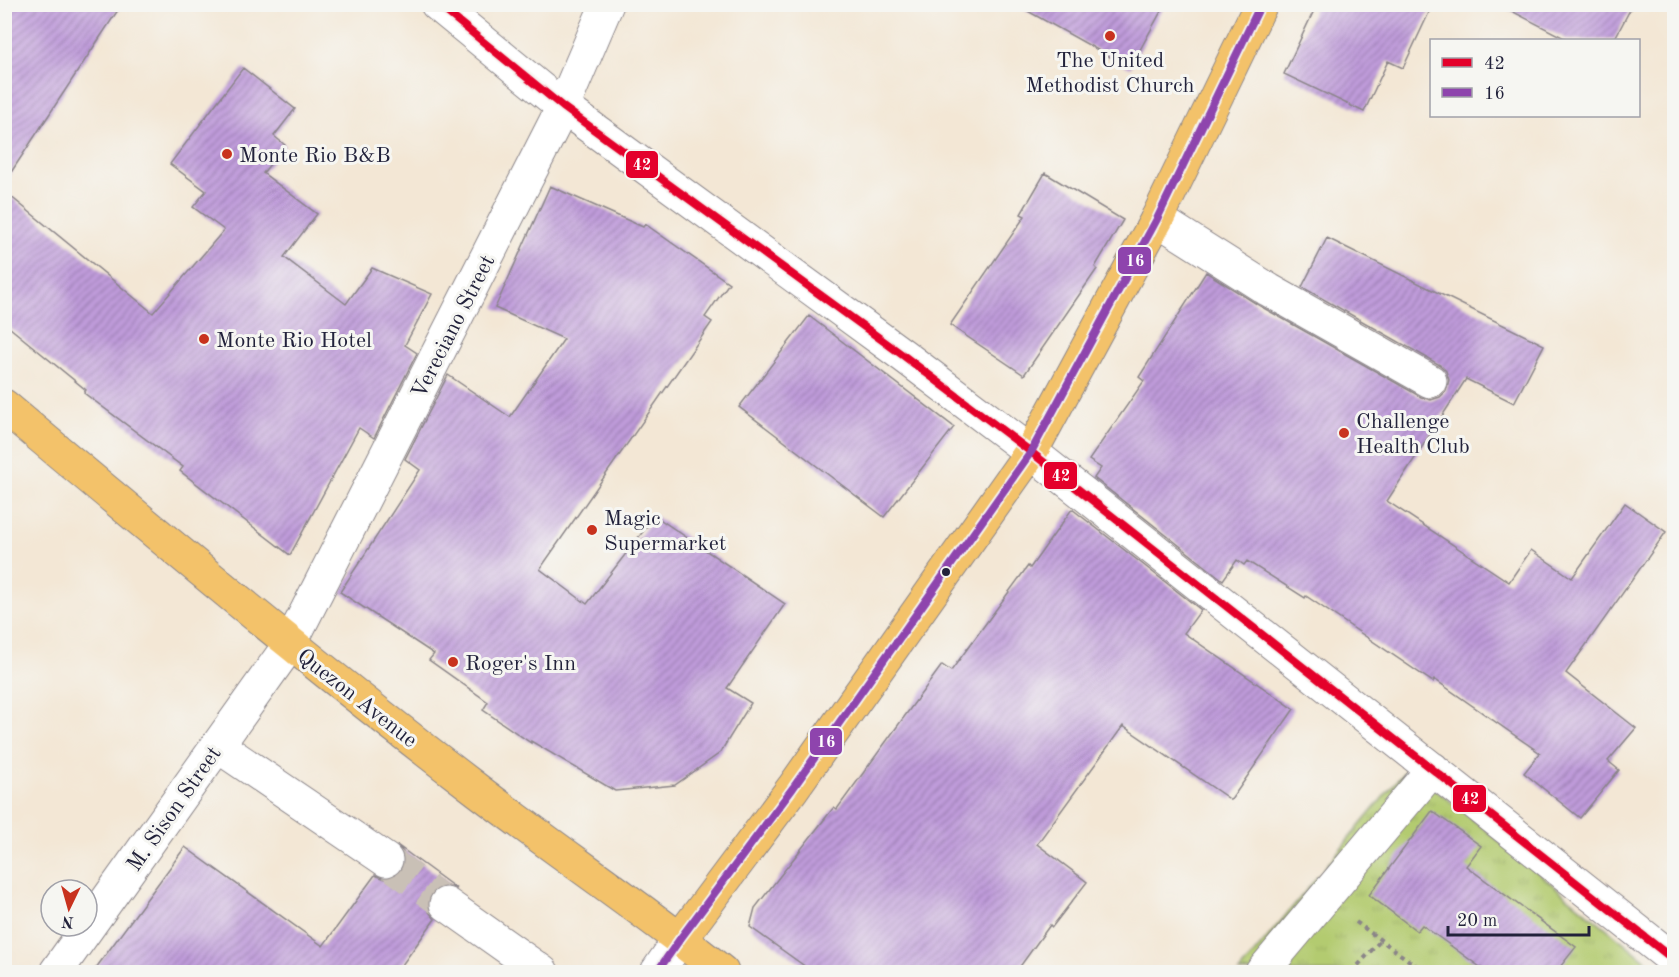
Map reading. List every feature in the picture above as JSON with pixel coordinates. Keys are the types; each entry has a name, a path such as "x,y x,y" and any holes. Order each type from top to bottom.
{"main road":[{"path":"680,939 793,788 1031,452 1157,219 1262,4"},
{"name":"Quezon Avenue","path":"4,406 290,644 473,787 722,972"}],"street":[{"path":"438,4 564,107 1031,452 1674,960"},
{"name":"Vereciano Street","path":"290,644 564,107 607,4"},
{"path":"1157,219 1269,290 1430,381"},
{"name":"M. Sison Street","path":"56,972 290,644"},
{"path":"218,746 386,860"},
{"path":"1262,972 1433,769"},
{"path":"446,904 542,972"},
{"path":"657,972 680,939"}],"path":[{"path":"1323,900 1415,964 1414,972"},
{"path":"1352,972 1381,940"}],"green space":[{"path":"1408,767 1660,972 1239,972"}],"building":[{"path":"4,4 122,4 4,183"},
{"name":"The United Methodist Church","path":"1015,4 1165,4 1130,68"},
{"path":"1317,4 1433,4 1403,68 1388,61 1364,112 1284,74"},
{"path":"1498,4 1633,4 1615,39 1566,39"},
{"path":"243,68 295,109 274,136 285,145 263,173 317,214 284,257 346,304 372,268 432,294 405,345 417,353 374,438 359,428 290,555 180,471 183,467 84,393 86,390 4,323 4,191 153,313 224,230 193,207 206,191 170,164"},
{"path":"1045,173 1123,220 1095,267 1097,269 1024,375 950,325 1025,216 1021,214"},
{"path":"550,186 643,227 645,224 729,283 705,317 712,322 540,569 587,604 655,516 785,604 727,688 751,703 720,753 675,785 615,791 531,741 531,743 483,710 488,702 429,660 434,654 340,592 420,470 405,459 448,375 510,417 564,339 495,308"},
{"path":"1327,238 1544,345 1514,403 1466,379 1387,501 1509,582 1531,550 1572,578 1625,503 1666,532 1566,673 1636,728 1608,761 1619,770 1580,818 1524,773 1540,753 1434,679 1433,682 1306,596 1305,598 1247,561 1244,565 1237,560 1223,580 1094,478 1101,468 1089,460 1144,381 1139,377 1206,272 1260,306 1421,397 1431,400 1440,397 1446,391 1449,380 1446,371 1440,365 1302,287"},
{"path":"809,316 954,427 884,517 739,407"},
{"path":"1072,509 1201,610 1184,633 1294,709 1231,800 1123,726 1037,844 1087,882 1052,927 1050,925 1016,972 813,972 750,927 755,908 834,807 837,809 942,665 951,671"},
{"path":"1432,811 1481,846 1466,866 1576,947 1556,972 1487,972 1422,925 1417,931 1369,895"},
{"path":"397,845 457,889 447,885 431,893 427,903 429,912 435,919 397,972 93,972 185,847 323,946 375,875 385,879 394,877 401,871 405,861 403,852"}],"tunnel":[{"path":"386,860 446,904"}],"transit line":[{"name":"42","path":"437,4 563,107 904,356 1031,452 1674,960"},
{"name":"16","path":"657,972 793,788 1031,452 1157,219 1261,4"}],"place":[{"name":"The United Methodist Church","path":"1110,36"},
{"name":"Monte Rio B&B","path":"227,154"},
{"name":"Monte Rio Hotel","path":"204,339"},
{"name":"Challenge Health Club","path":"1344,433"},
{"name":"Magic Supermarket","path":"592,530"},
{"name":"Roger's Inn","path":"453,662"}]}
